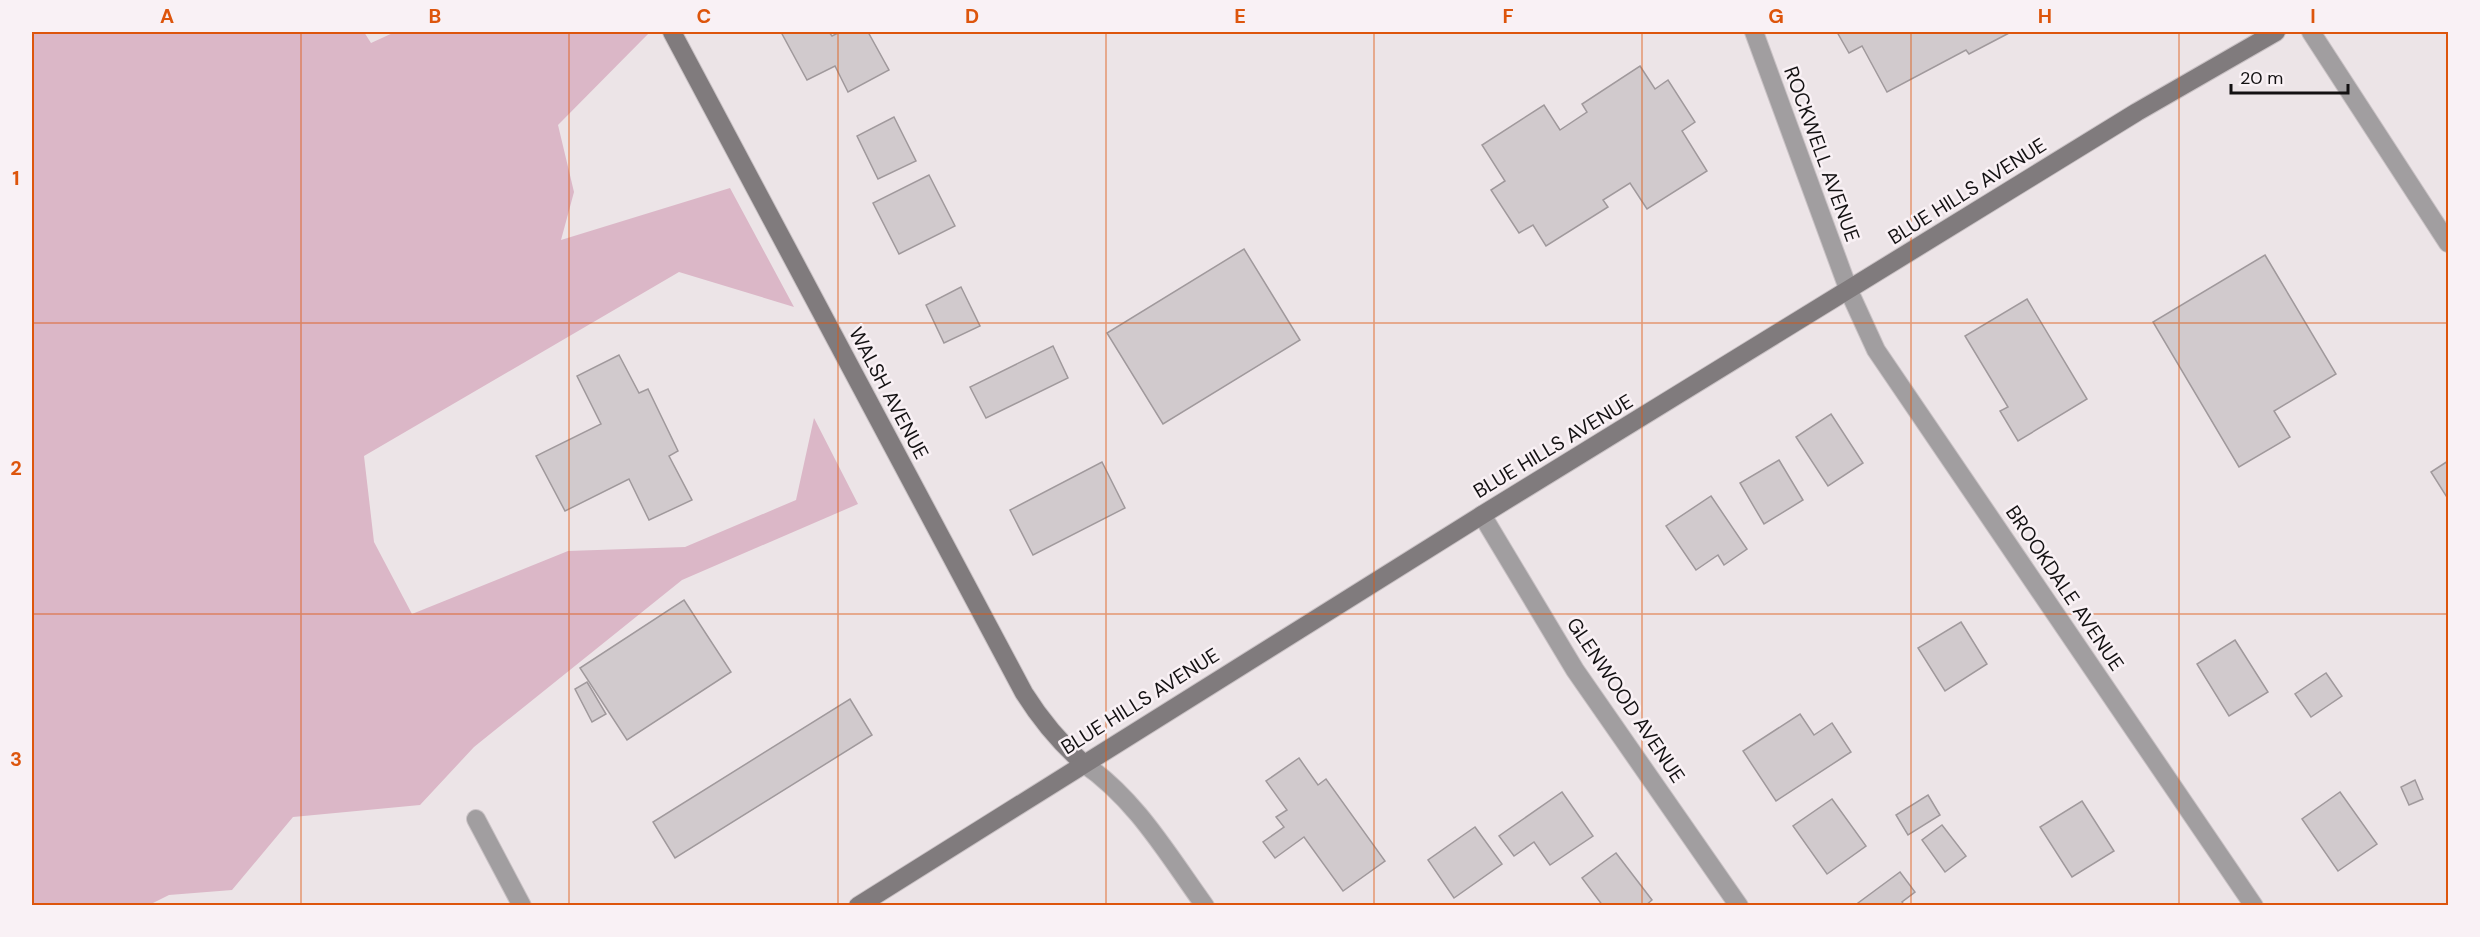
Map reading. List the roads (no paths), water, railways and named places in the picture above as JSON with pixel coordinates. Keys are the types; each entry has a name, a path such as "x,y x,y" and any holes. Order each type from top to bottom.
{"main road":[{"name":"WALSH AVENUE","path":"672,32 1024,693 1042,721 1061,744 1083,763"},
{"name":"BLUE HILLS AVENUE","path":"858,906 1482,515 2137,112 2276,32"}],"street":[{"name":"ROCKWELL AVENUE","path":"1754,32 1849,291"},
{"path":"2311,32 2448,243"},
{"name":"BROOKDALE AVENUE","path":"1849,291 1876,350 2254,906"},
{"name":"GLENWOOD AVENUE","path":"1482,515 1575,670 1740,906"},
{"path":"1083,763 1113,784 1128,801 1205,906"},
{"path":"476,819 522,906"}]}
